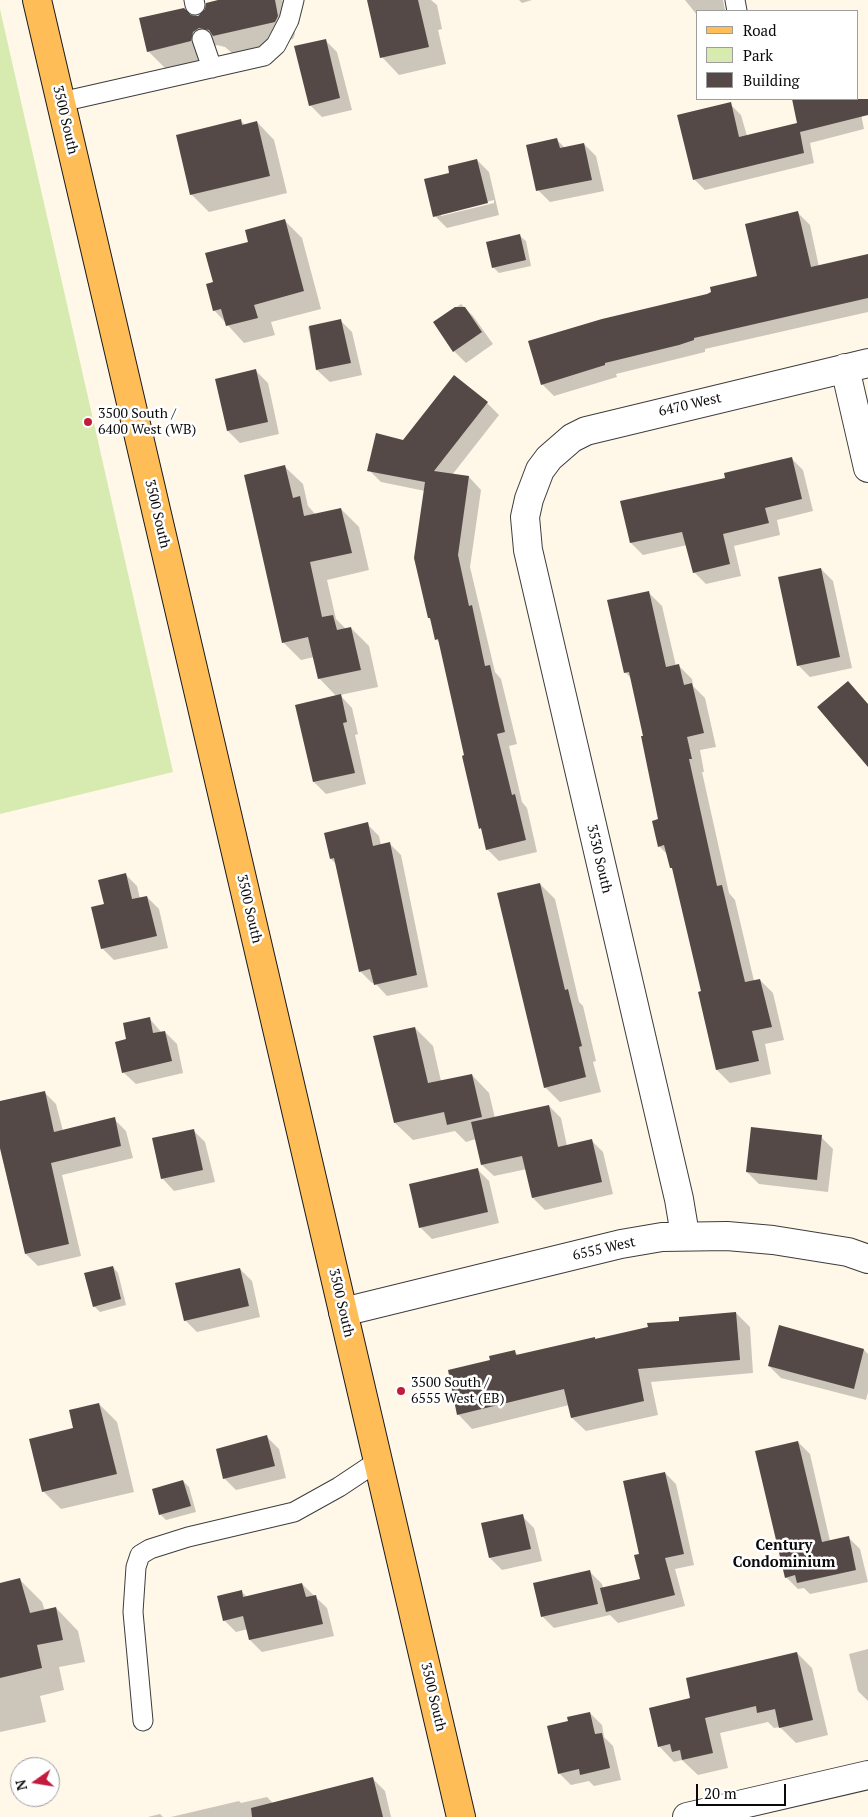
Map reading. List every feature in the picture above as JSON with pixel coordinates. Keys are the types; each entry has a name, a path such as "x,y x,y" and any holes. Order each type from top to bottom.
{"main road":[{"name":"3500 South","path":"37,0 461,1817"}],"street":[{"path":"856,365 868,468"},
{"name":"6470 West","path":"534,482 549,458 572,438 586,431 856,365"},
{"name":"3530 South","path":"534,482 525,516 528,550 679,1198 685,1235"},
{"name":"6555 West","path":"343,1312 621,1244 685,1235 773,1240 848,1252 868,1259"},
{"path":"687,1817 868,1775"}],"lane":[{"path":"61,102 264,56 276,45 290,20 294,0"},
{"path":"202,39 212,68"},
{"path":"143,1721 133,1612 136,1567 140,1555 150,1549 188,1537 294,1512 339,1487 378,1461"}],"green space":[{"path":"0,9 173,772 0,814"}],"building":[{"path":"218,0 275,0 278,16 275,22 213,36 209,30 199,28 193,32 191,41 147,52 139,18 184,8 191,15 198,16 205,9 206,3"},
{"path":"367,0 418,0 429,47 380,58"},
{"path":"326,39 340,98 309,106 294,46"},
{"path":"868,99 868,115 800,132 804,153 693,180 677,115 731,102 739,137 797,123 792,100"},
{"path":"241,119 242,125 257,121 270,176 190,195 176,135"},
{"path":"557,138 560,148 584,143 592,180 536,191 526,145"},
{"path":"477,159 488,203 433,217 424,179 449,173 448,166"},
{"path":"798,211 811,267 868,254 868,298 694,338 694,340 679,345 605,363 605,365 541,385 528,341 602,319 707,294 711,292 710,287 757,276 745,224"},
{"path":"285,219 304,291 254,305 258,318 226,326 221,309 213,311 206,284 213,282 205,253 248,242 245,230"},
{"path":"520,234 526,260 492,268 486,242"},
{"path":"455,307 465,307 482,332 453,352 433,322"},
{"path":"341,319 351,363 316,370 309,326"},
{"path":"256,369 268,422 227,431 215,379"},
{"path":"454,375 488,402 434,471 469,476 458,555 469,606 472,605 485,666 490,665 505,732 497,734 512,795 515,794 526,840 486,850 481,828 479,829 462,756 464,755 438,639 435,640 430,618 428,618 414,558 425,482 367,471 376,433 403,440"},
{"path":"792,457 802,499 765,508 769,523 723,534 730,564 693,573 682,532 630,543 620,501 725,478 724,473"},
{"path":"285,465 293,498 300,496 304,516 341,508 352,553 310,562 322,617 333,615 337,630 351,627 361,670 318,679 308,637 282,643 244,475"},
{"path":"821,568 840,657 797,666 778,577"},
{"path":"649,591 666,667 679,664 684,685 692,683 704,733 687,737 692,759 689,759 717,886 722,885 745,982 760,979 772,1027 752,1031 759,1061 716,1070 698,992 701,991 672,868 670,868 664,845 658,847 652,821 658,819 641,736 643,736 629,672 624,673 607,600"},
{"path":"848,681 868,704 868,767 817,707"},
{"path":"341,694 347,722 343,723 355,773 313,782 295,705"},
{"path":"368,822 373,846 390,842 417,975 374,985 370,969 359,972 334,858 330,859 324,833"},
{"path":"126,873 132,899 147,896 157,936 101,949 91,907 104,904 98,880"},
{"path":"540,883 565,990 568,989 582,1046 579,1047 586,1077 544,1088 497,893"},
{"path":"150,1017 153,1033 165,1031 172,1061 122,1073 115,1042 126,1039 123,1023"},
{"path":"415,1027 428,1083 472,1074 482,1117 447,1125 444,1112 394,1123 373,1036"},
{"path":"45,1091 54,1132 115,1117 121,1146 51,1163 69,1244 25,1254 0,1148 0,1101"},
{"path":"549,1105 558,1147 592,1139 602,1182 532,1198 522,1156 481,1165 471,1122"},
{"path":"751,1127 822,1135 817,1180 746,1172"},
{"path":"194,1129 203,1170 161,1179 152,1138"},
{"path":"478,1168 488,1212 419,1228 409,1184"},
{"path":"113,1266 121,1299 93,1307 84,1273"},
{"path":"240,1268 249,1306 184,1321 175,1283"},
{"path":"736,1312 740,1360 638,1369 644,1401 571,1418 564,1389 457,1415 448,1370 490,1360 489,1356 515,1350 516,1355 595,1337 595,1339 648,1327 647,1323 679,1321 679,1317"},
{"path":"779,1325 864,1349 854,1389 768,1366"},
{"path":"99,1403 117,1474 42,1492 29,1439 73,1428 69,1410"},
{"path":"267,1435 275,1466 223,1479 216,1449"},
{"path":"798,1441 822,1542 849,1536 856,1570 797,1583 795,1575 785,1578 755,1451"},
{"path":"665,1472 684,1554 665,1558 675,1595 606,1612 600,1588 640,1579 634,1555 639,1554 623,1481"},
{"path":"183,1480 191,1506 159,1515 152,1489"},
{"path":"523,1514 531,1549 489,1558 481,1523"},
{"path":"590,1570 598,1604 541,1617 533,1583"},
{"path":"20,1578 30,1613 56,1607 63,1640 37,1645 42,1668 0,1678 0,1583"},
{"path":"302,1583 306,1597 316,1595 323,1624 249,1640 243,1616 223,1621 217,1596 242,1590 243,1597"},
{"path":"797,1652 813,1720 779,1728 775,1709 757,1713 756,1706 705,1718 713,1753 682,1760 680,1750 672,1752 670,1744 658,1747 649,1708 690,1698 686,1678"},
{"path":"590,1712 595,1734 602,1733 610,1768 580,1775 579,1769 558,1774 547,1726 568,1721 567,1717"},
{"path":"373,1777 383,1817 252,1817 251,1808"}],"place":[{"name":"3500 South / 6400 West (WB)","path":"88,422"},
{"name":"3500 South / 6555 West (EB)","path":"401,1391"}],"district":[{"name":"Century Condominium","path":"784,1554"}]}
